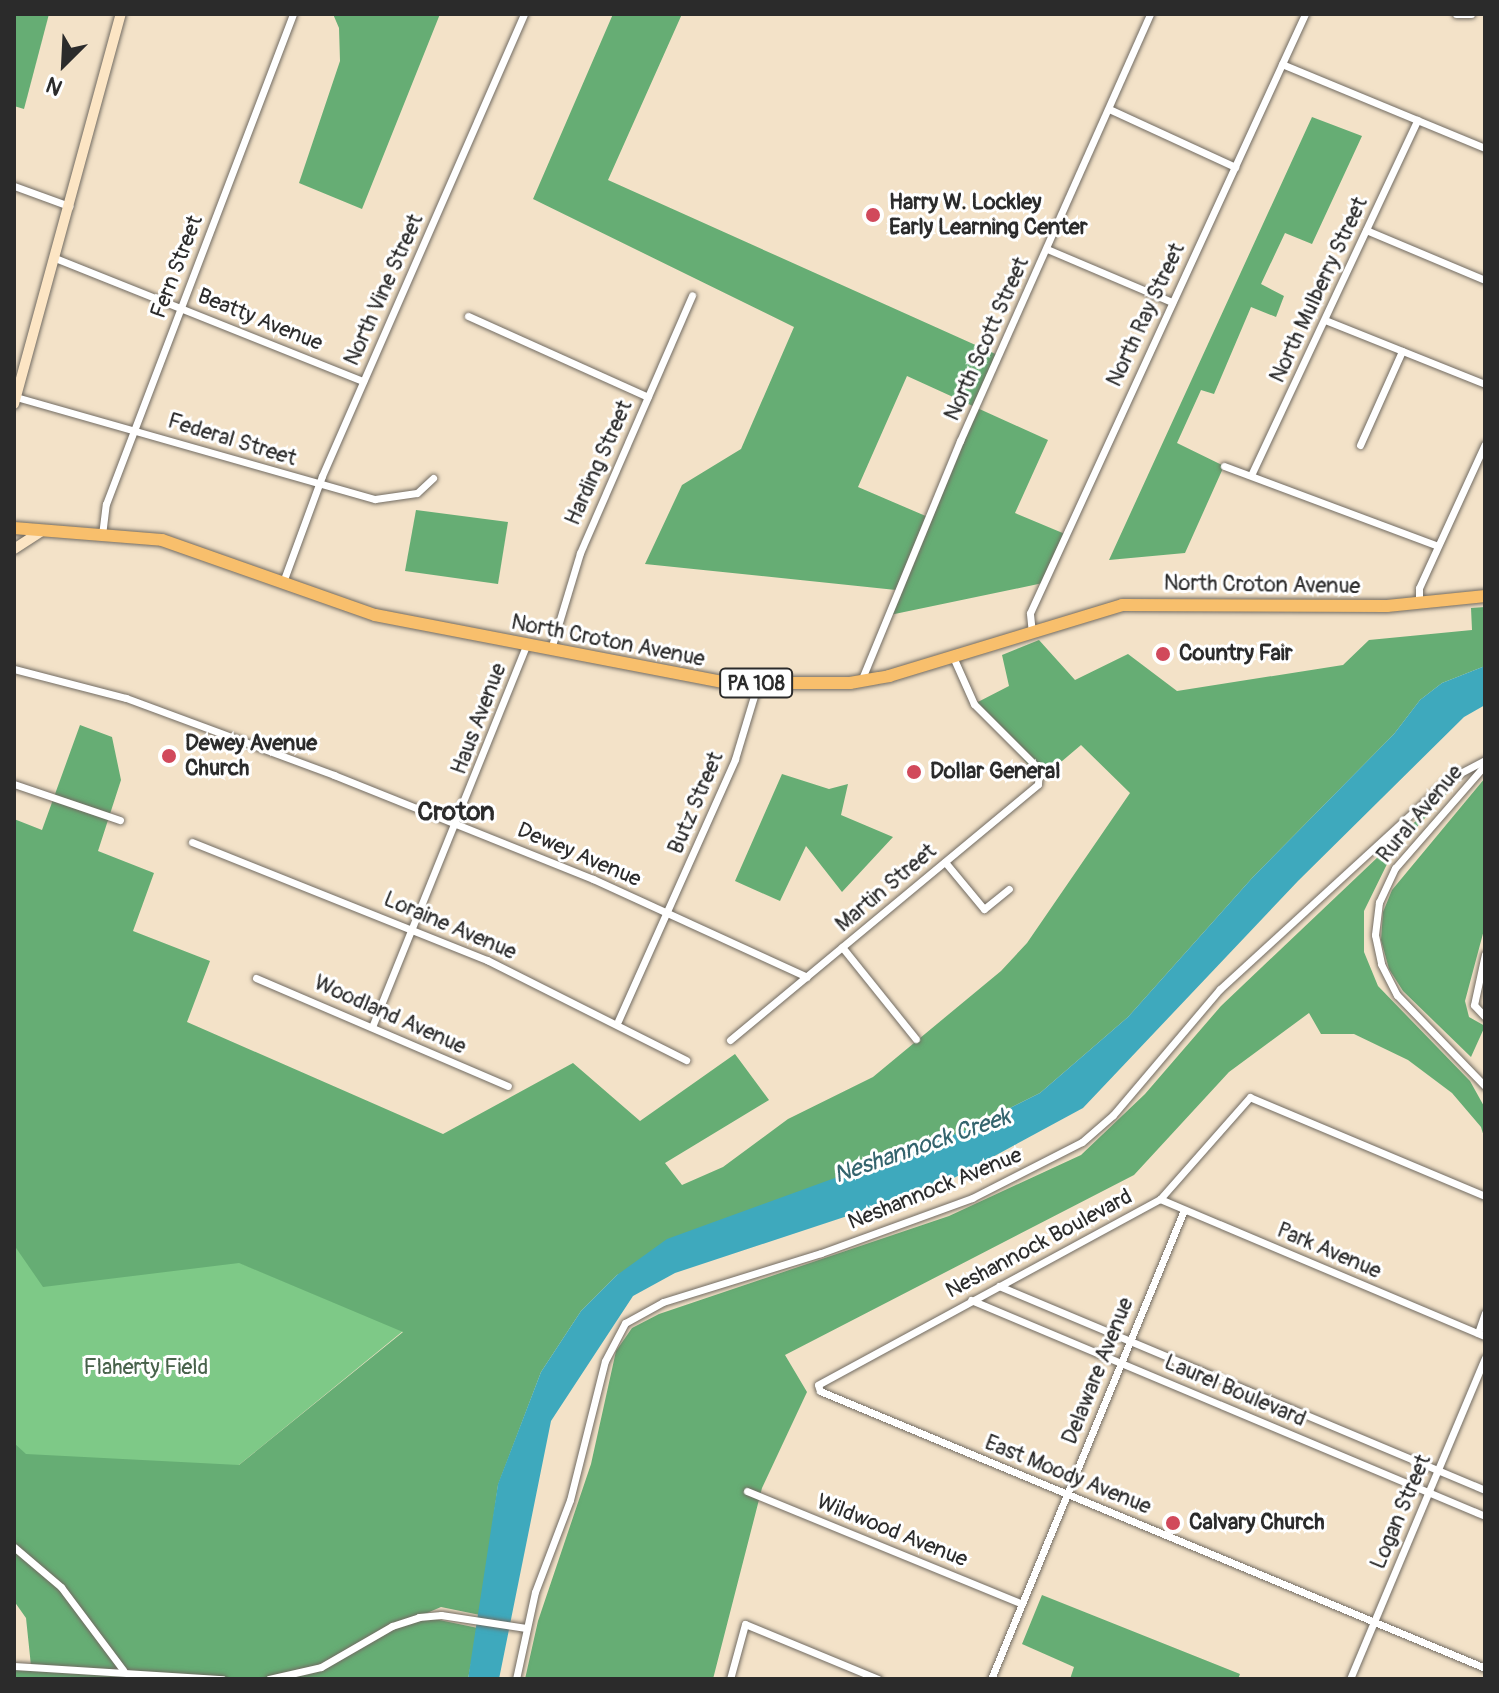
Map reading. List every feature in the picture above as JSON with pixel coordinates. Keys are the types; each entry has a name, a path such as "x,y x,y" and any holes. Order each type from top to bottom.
{"main road":[{"name":"North Croton Avenue","path":"14,528 162,540 375,615 704,681 861,681 954,659 1105,609 1140,603 1419,603 1482,595"}],"street":[{"path":"15,401 121,14"},
{"name":"Fern Street","path":"102,535 106,504 293,14"},
{"name":"North Vine Street","path":"283,582 363,381 524,14"},
{"name":"North Scott Street","path":"861,681 892,599 1150,14"},
{"name":"North Ray Street","path":"1032,633 1030,613 1305,14"},
{"path":"1457,14 1471,14"},
{"path":"1282,64 1485,148"},
{"path":"1109,109 1235,167"},
{"name":"North Mulberry Street","path":"1252,473 1417,120"},
{"path":"14,186 69,206"},
{"path":"1366,230 1485,280"},
{"path":"1047,249 1172,302"},
{"name":"Beatty Avenue","path":"55,258 363,381"},
{"name":"Harding Street","path":"551,650 580,553 692,295"},
{"path":"468,316 648,397"},
{"path":"1325,320 1485,384"},
{"path":"1360,445 1402,351"},
{"name":"Federal Street","path":"15,401 134,429 319,486 389,500 417,493 433,478"},
{"path":"1419,603 1419,588 1485,444"},
{"path":"1224,466 1252,473 1438,546"},
{"path":"14,549 43,530"},
{"name":"Haus Avenue","path":"372,1027 457,824 526,645"},
{"name":"Martin Street","path":"730,1040 1038,784 1041,774 1027,756 974,704 954,659"},
{"name":"Dewey Avenue","path":"14,669 142,704 457,824 807,977"},
{"name":"Butz Street","path":"618,1021 735,759 758,683"},
{"name":"Rural Avenue","path":"1485,763 1395,868 1379,902 1375,935 1381,964 1397,995 1485,1086"},
{"name":"Neshannock Avenue","path":"516,1679 523,1628 570,1500 605,1361 625,1323 663,1302 821,1253 972,1198 1082,1142 1113,1115 1220,989 1449,779 1485,763"},
{"path":"14,784 120,820"},
{"name":"Loraine Avenue","path":"192,842 413,930 618,1021 686,1060"},
{"path":"945,862 984,909 1009,889"},
{"path":"842,947 916,1039"},
{"path":"1485,954 1476,1011 1485,1017"},
{"name":"Woodland Avenue","path":"256,978 508,1086"},
{"name":"Neshannock Boulevard","path":"818,1387 823,1378 1160,1199 1250,1097 1485,1196"},
{"name":"Park Avenue","path":"1160,1199 1482,1334"},
{"name":"Delaware Avenue","path":"991,1679 1184,1210"},
{"name":"Laurel Boulevard","path":"999,1286 1485,1490"},
{"name":"Laurel Boulevard","path":"971,1300 1485,1516"},
{"path":"1482,1334 1485,1313"},
{"name":"Logan Street","path":"1350,1679 1485,1358"},
{"name":"East Moody Avenue","path":"818,1387 1485,1668"},
{"name":"Wildwood Avenue","path":"747,1491 1022,1604"},
{"path":"14,1547 61,1587 123,1670"},
{"path":"269,1679 321,1667 392,1626 441,1615 523,1628"},
{"path":"730,1679 745,1624 878,1679"},
{"path":"14,1666 123,1670 223,1679"}],"green space":[{"path":"14,14 49,14 24,109 14,106"},
{"path":"333,14 440,14 362,209 299,183 340,61 339,28"},
{"path":"613,14 682,14 608,180 1000,356 975,407 1048,440 1015,513 1065,534 1043,583 885,616 896,590 645,564 682,485 741,449 794,327 533,199","holes":["907,376 975,407 928,517 858,487"]},
{"path":"1312,117 1362,136 1312,244 1285,233 1261,284 1284,296 1276,317 1251,307 1214,394 1201,390 1177,443 1224,466 1185,553 1109,560"},
{"path":"416,510 508,522 498,584 405,571"},
{"path":"1485,607 1485,666 1442,683 1420,700 1394,734 1253,877 1128,1017 1040,1093 964,1131 830,1181 617,1275 581,1311 541,1372 498,1485 480,1615 441,1607 420,1616 478,1628 468,1679 14,1679 14,1666 31,1666 26,1618 14,1601 14,1443 26,1454 239,1465 403,1332 239,1263 43,1287 14,1245 14,819 42,830 80,725 112,737 121,780 98,851 154,873 133,931 210,961 187,1022 443,1134 573,1063 640,1121 735,1054 769,1100 665,1163 682,1185 723,1167 788,1119 873,1077 1001,971 1027,943 1130,793 1081,745 1041,779 974,704 1009,686 1002,655 1039,640 1075,680 1128,654 1177,691 1343,665 1369,640 1472,630 1471,608"},
{"path":"782,774 829,789 848,784 841,815 893,837 842,892 806,846 780,901 735,881"},
{"path":"1485,778 1485,926 1465,1001 1469,1017 1485,1026 1471,1057 1403,991 1389,969 1381,940 1383,912 1392,890"},
{"path":"1459,780 1391,856 1364,911 1364,952 1378,986 1470,1081 1485,1108 1485,1140 1481,1127 1452,1093 1408,1060 1354,1034 1321,1034 1309,1013 1229,1072 1134,1175 785,1355 807,1392 762,1488 713,1679 525,1679 538,1621 591,1464 616,1351 632,1328 659,1314 949,1216 1081,1155 1145,1094 1221,1006"},
{"name":"Flaherty Field","path":"14,1168 403,1331 239,1465 14,1547"},
{"path":"1042,1595 1240,1674 1238,1679 1070,1679 1074,1667 1022,1644"}],"water":[{"path":"1485,666 1485,705 1464,717 1298,881 1083,1108 941,1185 675,1273 633,1296 551,1421 499,1679 468,1679 498,1484 541,1372 581,1311 617,1275 667,1239 964,1131 1040,1093 1128,1017 1253,877 1394,734 1420,700 1442,683"}],"place":[{"name":"Harry W. Lockley Early Learning Center","path":"873,215"},
{"name":"Country Fair","path":"1163,654"},
{"name":"Dewey Avenue Church","path":"169,756"},
{"name":"Dollar General","path":"914,772"},
{"name":"Calvary Church","path":"1173,1523"}],"district":[{"name":"Croton","path":"456,813"}],"water label":[{"name":"Neshannock Creek","path":"922,1146"}]}
